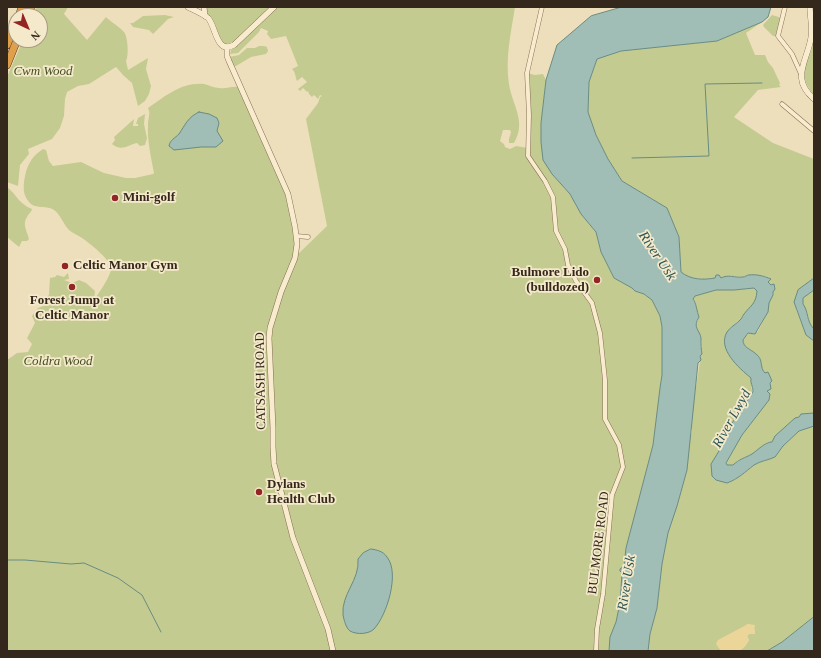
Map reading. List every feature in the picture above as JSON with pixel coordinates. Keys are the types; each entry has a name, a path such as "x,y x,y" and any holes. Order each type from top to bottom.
{"highway":[{"path":"7,65 14,48"}],"main road":[{"path":"188,7 205,16 211,22 217,38 221,45 225,47 234,45 274,7"},
{"path":"810,7 812,37 801,74 802,83 814,99"}],"street":[{"path":"204,7 205,16"},
{"name":"BULMORE ROAD","path":"542,7 527,73 530,115 528,156 545,181 553,197 556,231 565,249 568,265 576,281 592,304 600,333 605,380 605,420 619,445 623,467 612,495 603,594 597,629 596,651"},
{"path":"785,7 778,36 792,54 801,74"},
{"name":"CATSASH ROAD","path":"228,47 227,56 288,194 296,236 297,244 295,258 281,292 270,328 269,338 274,464 293,538 328,629 333,651"},
{"path":"782,104 814,131"},
{"path":"296,236 308,237"}],"green space":[{"name":"Cwm Wood","path":"68,7 64,14 87,40 106,17 125,34 128,46 126,61 128,70 148,58 146,69 151,86 145,101 138,106 132,83 116,67 89,84 78,86 67,92 64,116 60,128 52,139 28,149 29,154 20,165 18,186 7,182 7,77 20,48 48,48 48,8 37,8"},
{"path":"206,7 271,7 231,45 221,42"},
{"name":"Coldra Wood","path":"277,7 515,7 509,46 508,74 511,92 518,113 519,127 518,135 514,143 509,143 510,130 503,130 500,141 505,147 510,149 516,146 528,148 527,73 535,75 543,74 546,80 541,123 541,142 552,174 570,194 581,214 596,232 601,252 614,278 652,300 660,316 662,327 662,375 653,445 626,548 620,603 609,651 7,651 7,360 17,353 28,352 32,344 27,338 35,323 32,316 38,308 48,304 46,298 49,295 50,278 57,275 64,277 68,273 69,279 64,280 72,283 79,280 86,283 95,291 94,301 107,280 111,268 107,260 99,252 82,238 69,230 54,210 31,204 24,194 24,182 27,168 32,159 43,149 46,150 49,161 53,166 81,162 104,173 126,178 135,178 153,174 148,136 148,108 174,91 188,85 204,84 215,88 238,87 288,194 295,227 295,257 327,226 306,119 322,96 320,95 318,99 314,95 312,97 308,91 307,92 303,88 300,91 298,89 307,82 302,77 297,81 292,69 298,66 286,36 271,39 267,34 268,31 261,28 259,32 238,53 230,54 231,50"},
{"path":"813,8 814,9 814,30"},
{"path":"165,15 174,17 168,19 153,34 149,30 133,27 130,23 133,23 143,16"},
{"path":"772,15 782,18 778,36 773,36 763,25"},
{"path":"762,22 746,33 755,55 765,55 773,68 781,87 758,90 734,117 773,143 814,159 814,279 796,309 806,335 814,341 814,413 795,419 785,427 772,442 768,442 752,455 738,460 733,465 728,466 726,463 742,435 769,400 770,394 767,391 772,381 768,372 765,374 763,371 761,361 758,356 744,345 743,340 749,333 753,334 758,331 768,312 768,303 773,295 774,284 771,285 768,282 770,279 765,276 748,275 743,277 731,276 703,279 688,277 681,272 679,237 667,208 622,181 608,159 596,135 588,112 589,82 597,59 621,51 717,41"},
{"path":"814,39 814,95 805,80 805,69"},
{"path":"259,46 267,47 268,51 266,54 251,57 236,66 233,66 229,57 239,55 247,48 255,48"},
{"path":"145,114 144,124 147,138 145,145 140,146 137,143 119,148 112,144 115,140 114,137 134,119 133,126 138,126 138,124 136,124 138,118"},
{"path":"7,187 21,202 32,209 25,222 25,228 29,239 27,241 22,241 19,247 7,237"},
{"path":"754,288 757,291 757,297 754,304 742,318 729,329 730,357 751,378 752,392 737,412 737,416 722,437 719,451 711,464 722,481 727,483 754,465 775,457 783,446 799,431 814,426 814,617 782,642 767,651 738,651 742,649 749,640 747,636 749,634 755,634 754,627 748,624 721,649 721,651 648,651 650,635 657,608 662,564 668,533 687,470 689,440 692,431 692,413 702,348 701,336 697,332 696,326 699,317 695,301 693,299 695,296 716,290"},
{"path":"814,290 814,329 810,323 807,311 803,304 803,298"}],"sand":[{"path":"748,624 755,625 755,634 749,634 747,636 749,640 744,647 738,650 721,651 716,644 718,640"}],"water":[{"name":"River Usk","path":"622,7 771,7 768,17 762,22 717,41 621,51 597,59 589,82 588,112 596,135 608,159 622,181 667,208 679,237 681,272 689,277 702,279 715,278 716,275 719,275 721,278 726,276 744,277 748,275 757,275 771,279 768,282 771,285 774,284 775,289 769,303 768,312 755,334 748,333 743,340 744,345 758,356 761,361 763,371 765,373 768,372 772,381 770,383 771,389 767,391 770,394 769,400 742,435 726,463 727,465 733,465 769,442 772,442 775,436 801,414 814,413 814,426 799,431 783,446 775,457 754,465 727,483 716,480 712,476 711,464 719,451 722,437 737,416 737,412 748,400 753,391 751,378 735,364 727,351 725,338 727,332 741,319 753,304 756,299 757,291 754,288 716,290 695,296 693,299 699,317 696,326 701,338 702,354 700,356 701,360 698,363 687,470 668,533 662,564 657,608 650,634 648,651 609,651 610,637 616,622 620,603 622,573 620,569 624,566 626,548 653,445 662,375 662,327 660,316 652,300 614,278 601,252 596,232 581,214 570,194 552,174 543,160 541,142 541,123 546,80 557,45 591,16"},
{"path":"199,112 209,114 217,118 219,123 217,131 223,141 216,147 174,150 169,146 170,142 179,134 189,119"},
{"path":"813,279 814,290 803,298 803,304 811,326 814,329 814,341 806,335 794,302 798,290"},
{"path":"371,549 384,553 387,557 391,564 392,583 387,604 379,623 372,631 366,633 356,633 350,631 346,626 343,615 343,607 356,574 358,559 363,553"},
{"path":"814,617 814,651 767,651 782,642"}],"waterway":[{"path":"632,158 709,156 705,84 762,83"},
{"path":"7,560 71,564 84,563 118,578 142,595 161,632"}],"place":[{"name":"Mini-golf","path":"115,198"},
{"name":"Celtic Manor Gym","path":"65,266"},
{"name":"Bulmore Lido (bulldozed)","path":"597,280"},
{"name":"Forest Jump at Celtic Manor","path":"72,287"},
{"name":"Dylans Health Club","path":"259,492"}],"water label":[{"name":"River Lwyd","path":"732,419"}]}
